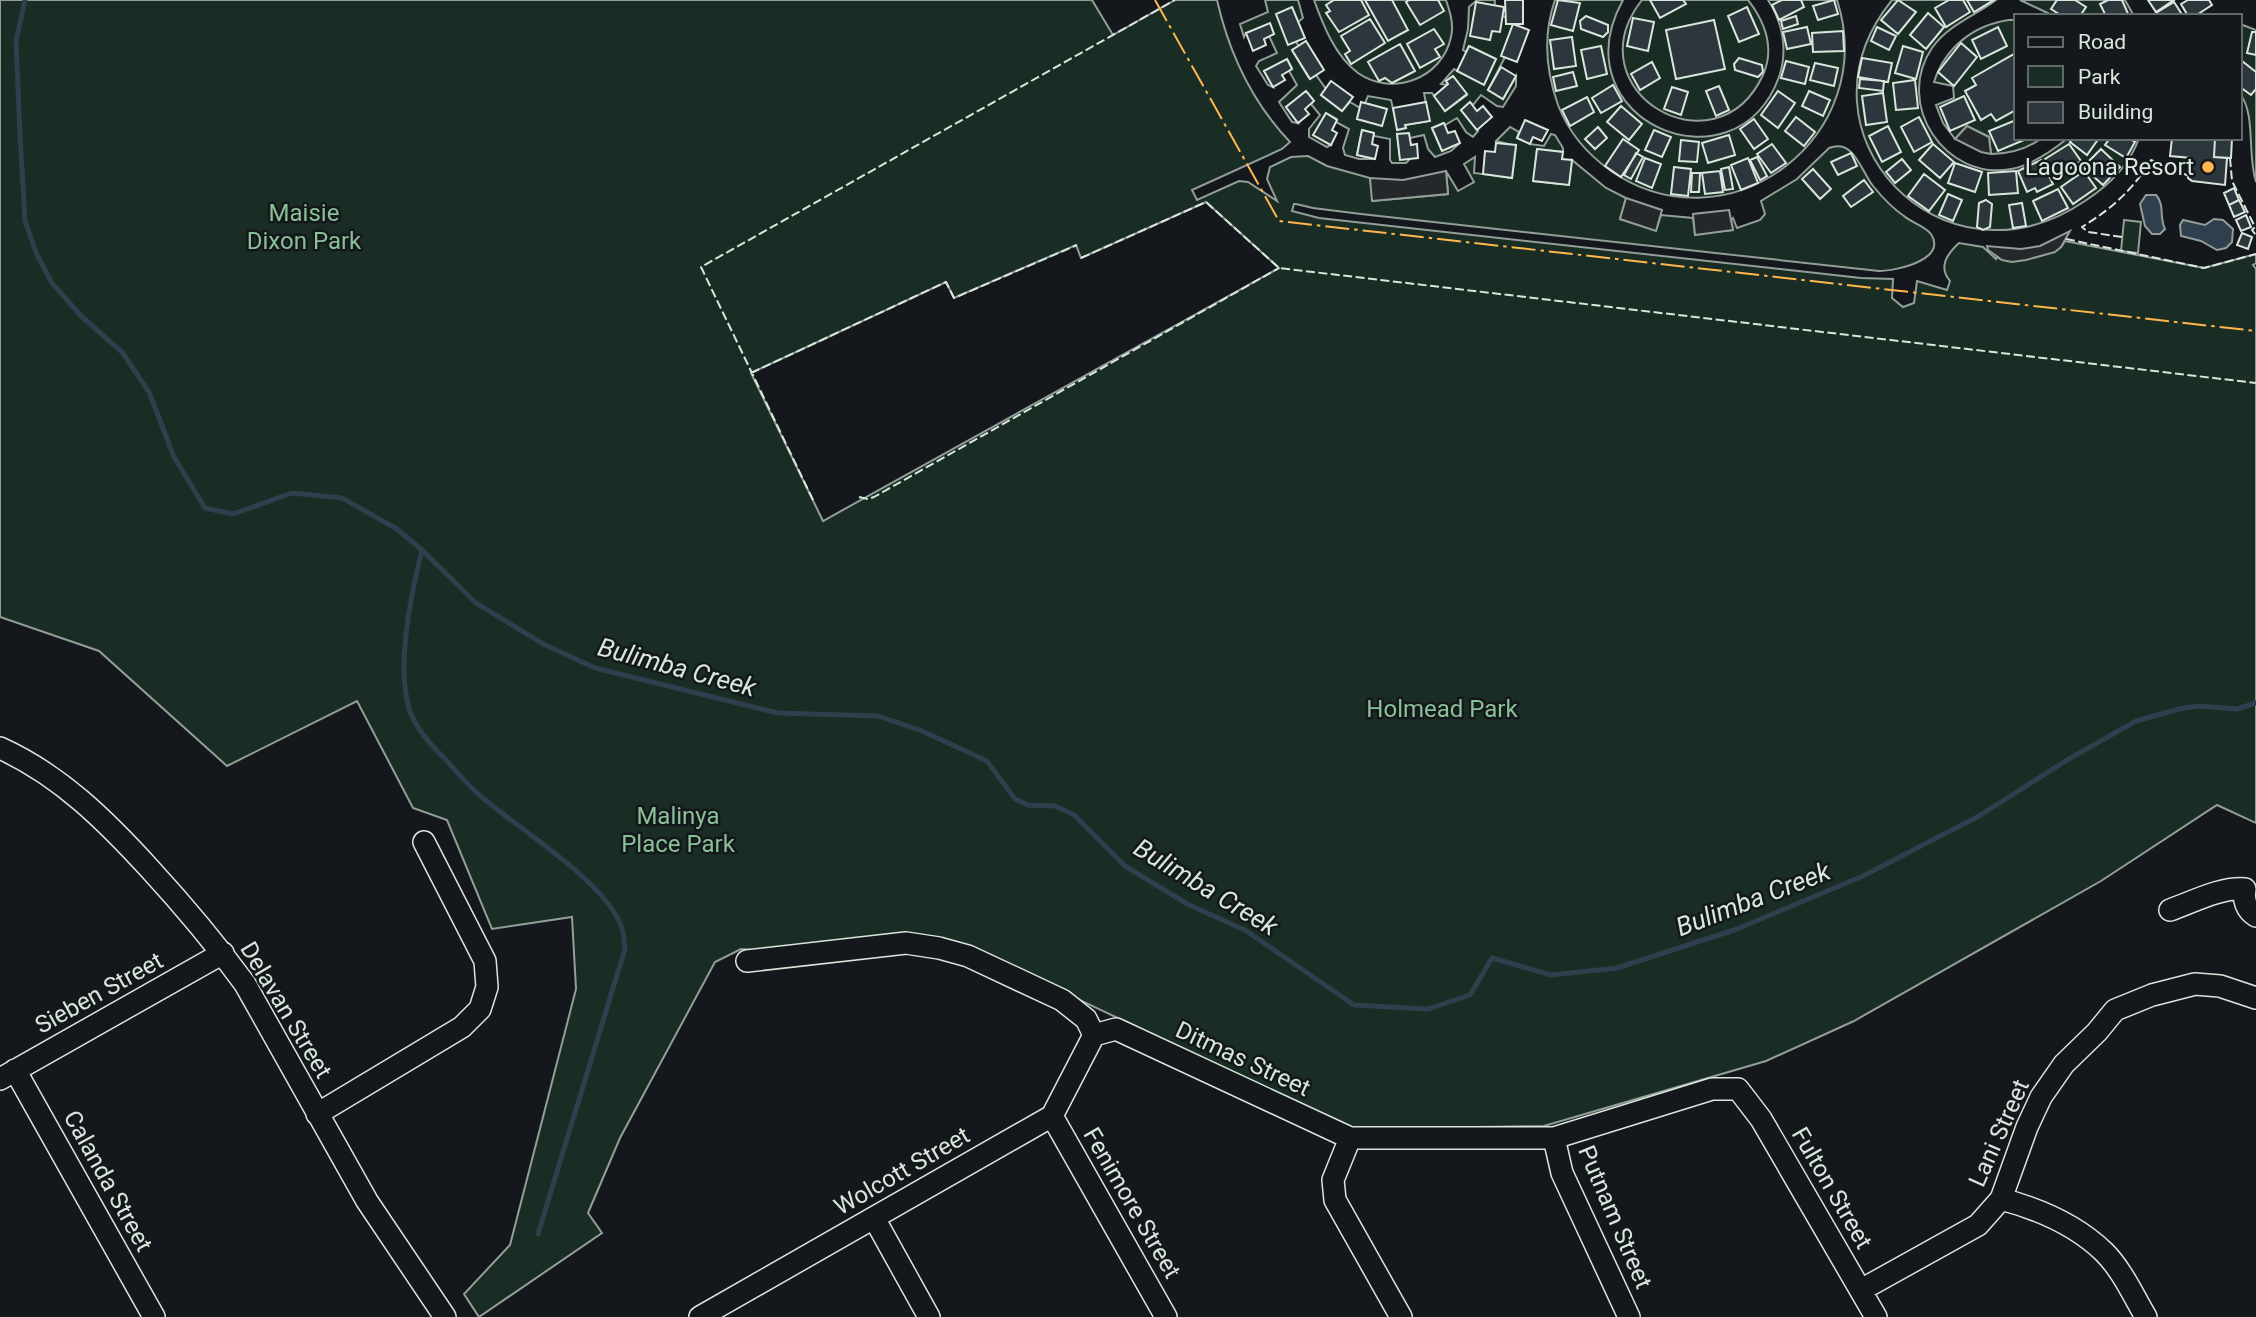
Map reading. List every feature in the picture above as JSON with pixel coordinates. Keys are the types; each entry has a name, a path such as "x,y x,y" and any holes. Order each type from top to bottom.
{"street":[{"name":"Delavan Street","path":"0,748 48,775 82,800 139,857 223,953 245,984 374,1212 445,1317"},
{"path":"317,1114 462,1027 480,1009 487,987 485,961 424,842"},
{"path":"2170,911 2214,893 2245,889 2247,908 2256,916"},
{"path":"747,961 906,943 968,956 1062,1000 1086,1019 1094,1035 1052,1116"},
{"name":"Sieben Street","path":"8,1075 223,953"},
{"name":"Lani Street","path":"1861,1290 1978,1225 2001,1199 2041,1097 2064,1063 2097,1032 2115,1010 2152,995 2195,984 2220,986 2256,998"},
{"name":"Ditmas Street","path":"1094,1035 1116,1029 1350,1138 1554,1138 1712,1089 1738,1089"},
{"name":"Calanda Street","path":"8,1075 154,1317"},
{"name":"Fulton Street","path":"1738,1089 1761,1119 1876,1317"},
{"name":"Wolcott Street","path":"700,1317 1052,1116"},
{"name":"Fenimore Street","path":"1052,1116 1166,1317"},
{"path":"1350,1138 1333,1180 1335,1200 1401,1317"},
{"name":"Putnam Street","path":"1554,1138 1562,1173 1629,1317"},
{"path":"2001,1199 2028,1206 2058,1219 2103,1252 2119,1271 2146,1317"},
{"path":"874,1218 929,1317"}],"green space":[{"path":"0,0 1092,0 1113,35 1175,0 1217,0 1228,39 1244,76 1264,110 1290,142 1282,149 1192,190 1197,200 1239,181 1248,182 1277,201 1267,179 1270,167 1291,157 1308,156 1327,166 1370,178 1373,201 1448,194 1446,171 1458,191 1474,182 1464,164 1475,157 1474,173 1512,178 1516,146 1496,141 1510,127 1519,132 1517,138 1530,144 1544,146 1551,134 1555,135 1563,148 1563,152 1537,149 1534,181 1569,185 1572,160 1606,188 1626,198 1620,219 1656,230 1661,215 1693,218 1695,234 1733,230 1733,218 1737,228 1760,220 1765,214 1761,201 1797,179 1829,148 1845,148 1856,158 1873,186 1887,202 1931,234 1934,243 1932,251 1907,266 1879,271 1361,214 1296,204 1292,211 1319,218 1861,278 1893,279 1892,298 1903,307 1914,303 1917,281 1947,290 1950,281 1946,276 1945,261 1959,243 1983,247 1996,259 1997,257 2002,260 2061,247 2065,241 2204,268 2256,254 2256,263 2253,265 2256,269 2256,823 2217,805 2101,881 1854,1021 1766,1061 1544,1126 1352,1129 968,947 763,951 741,949 715,962 620,1138 588,1213 602,1233 479,1317 464,1294 510,1245 576,989 572,917 492,929 447,820 413,808 357,701 227,766 99,651 0,617","holes":["1206,202 1279,268 823,521 751,373 946,282 954,298 1076,245 1081,258"]},
{"path":"1265,0 1298,0 1303,18 1298,22 1296,42 1299,46 1292,50 1309,78 1316,75 1326,89 1321,95 1342,111 1350,102 1360,108 1357,119 1382,125 1386,109 1365,103 1368,96 1391,100 1398,130 1406,128 1405,125 1429,121 1424,93 1432,93 1445,111 1467,95 1453,76 1446,81 1448,85 1441,84 1454,69 1484,84 1496,59 1469,46 1466,52 1463,50 1469,7 1477,0 1495,0 1492,31 1502,16 1506,17 1506,24 1513,24 1502,55 1505,57 1488,90 1503,99 1516,76 1516,86 1503,107 1481,95 1473,105 1470,102 1461,110 1478,131 1473,137 1466,132 1457,118 1432,128 1442,151 1460,143 1451,151 1435,157 1428,149 1424,135 1410,138 1397,134 1400,159 1410,159 1406,163 1392,163 1390,139 1362,130 1357,155 1375,159 1359,159 1345,155 1343,148 1349,129 1326,113 1314,135 1331,145 1327,147 1309,137 1309,129 1320,115 1311,104 1314,101 1307,92 1286,107 1298,123 1292,122 1279,102 1297,85 1289,71 1292,68 1287,59 1264,71 1273,87 1268,85 1256,66 1259,61 1277,53 1269,36 1274,34 1270,24 1246,33 1244,37 1240,24 1268,12"},
{"path":"1314,0 1446,0 1452,23 1451,37 1446,52 1437,64 1414,80 1386,83 1371,80 1350,66 1336,49"},
{"path":"1555,0 1623,0 1609,43 1613,79 1632,108 1660,128 1693,137 1727,132 1757,113 1779,77 1783,57 1782,37 1768,0 1837,0 1845,50 1837,95 1816,135 1785,167 1746,188 1702,198 1656,192 1602,164 1586,150 1562,115 1551,79 1548,52 1549,26"},
{"path":"1642,0 1748,0 1763,26 1768,55 1763,75 1741,105 1714,119 1685,120 1658,110 1637,90 1624,64 1625,33"},
{"path":"1892,0 1996,0 1938,40 1922,70 1919,92 1923,114 1932,134 1947,151 1965,163 1987,170 2011,169 2033,161 2065,140 2138,140 2124,166 2102,189 2085,201 2031,226 1979,229 1933,215 1895,186 1868,147 1857,101 1864,51"},
{"path":"2020,0 2125,0 2133,14 2050,14"},
{"path":"2014,20 2014,140 2039,140 2018,150 1991,154 1989,137 1967,126 1955,139 1943,123 1936,105 1954,98 1953,86 1934,82 1945,59 1962,40 1996,23"},
{"path":"2242,25 2256,30 2256,182 2250,123 2242,97"},
{"path":"2124,220 2141,222 2138,253 2121,251"}],"shaded area":[{"path":"1967,126 1989,137 1991,154 1955,139"},
{"path":"1446,171 1448,194 1372,201 1370,178 1403,180"},
{"path":"1626,198 1662,210 1656,231 1620,219"},
{"path":"1729,210 1733,230 1695,235 1693,214"},
{"path":"2070,231 2055,252 2026,260 2002,260 1988,250 1987,246 2021,249 2040,246"}],"water":[{"path":"2146,195 2156,195 2159,199 2165,229 2160,234 2152,234 2145,226 2140,204"},
{"path":"2214,219 2223,220 2233,229 2232,242 2226,248 2217,250 2201,241 2181,236 2180,225 2183,220 2205,225"}],"building":[{"path":"1334,0 1361,0 1369,15 1339,32 1326,13 1330,11 1326,5"},
{"path":"1365,0 1392,0 1408,30 1388,41"},
{"path":"1438,0 1444,11 1420,25 1406,2"},
{"path":"1505,0 1523,0 1523,24 1506,24"},
{"path":"1558,0 1580,3 1573,31 1551,25"},
{"path":"1650,0 1683,0 1686,4 1660,18"},
{"path":"1782,0 1801,0 1804,7 1779,20 1772,5"},
{"path":"1834,0 1838,14 1818,20 1813,6"},
{"path":"1898,0 1916,12 1898,34 1881,20"},
{"path":"1949,0 1963,0 1970,12 1946,27 1935,8"},
{"path":"1967,0 1994,0 1974,12"},
{"path":"2057,0 2075,0 2086,7 2081,14 2059,14 2051,9"},
{"path":"2108,0 2122,0 2128,14 2105,14 2100,4"},
{"path":"2148,0 2174,0 2156,12"},
{"path":"2188,0 2209,0 2212,5 2198,14 2187,14 2181,4"},
{"path":"1476,2 1504,7 1500,32 1492,31 1490,40 1470,36"},
{"path":"2174,2 2182,14 2157,14"},
{"path":"1292,7 1305,38 1288,45 1276,14"},
{"path":"1747,7 1759,34 1739,42 1728,16"},
{"path":"1928,13 1944,27 1926,49 1910,35"},
{"path":"1586,16 1608,25 1608,32 1603,37 1581,29 1580,21"},
{"path":"1796,16 1798,24 1783,29 1781,21"},
{"path":"1633,18 1654,22 1648,51 1627,46"},
{"path":"1370,19 1385,43 1351,64 1345,54 1350,51 1341,36"},
{"path":"1714,20 1725,69 1676,79 1666,30"},
{"path":"1270,23 1274,34 1264,39 1266,45 1253,51 1246,33"},
{"path":"1513,24 1529,30 1517,62 1501,56"},
{"path":"1807,27 1811,44 1787,49 1783,32"},
{"path":"1877,27 1896,36 1889,50 1871,41"},
{"path":"1998,27 2007,46 1981,59 1972,40"},
{"path":"1434,29 1444,44 1435,49 1440,57 1420,68 1407,44"},
{"path":"1843,31 1844,51 1813,52 1812,33"},
{"path":"2252,32 2256,32 2256,55 2247,53"},
{"path":"1572,37 1576,66 1554,69 1550,40"},
{"path":"1306,41 1324,70 1310,79 1292,50"},
{"path":"1961,43 1977,57 1954,86 1938,72"},
{"path":"1400,44 1415,71 1392,83 1385,78 1379,81 1368,62"},
{"path":"1469,46 1496,59 1484,85 1457,71"},
{"path":"1601,46 1607,74 1587,79 1581,50"},
{"path":"1903,46 1923,52 1916,79 1895,73"},
{"path":"2014,54 2014,111 1996,121 1991,114 1981,120 1965,91 1976,85 1972,78"},
{"path":"1739,58 1762,65 1763,72 1758,77 1735,70 1734,64"},
{"path":"1862,58 1892,63 1888,82 1858,77"},
{"path":"1287,59 1292,69 1282,75 1285,80 1273,87 1264,71"},
{"path":"1786,61 1809,67 1805,84 1781,78"},
{"path":"2242,61 2256,72 2256,89 2251,95 2242,88"},
{"path":"1652,62 1660,78 1640,90 1631,74"},
{"path":"1815,63 1838,68 1834,86 1810,80"},
{"path":"1501,67 1516,76 1503,99 1488,90"},
{"path":"1573,72 1577,86 1556,91 1553,77"},
{"path":"1453,76 1467,94 1445,111 1434,96"},
{"path":"1860,79 1884,81 1883,91 1859,88"},
{"path":"1915,80 1918,108 1896,110 1893,83"},
{"path":"1331,81 1353,97 1342,111 1321,95"},
{"path":"1613,85 1622,101 1601,113 1592,98"},
{"path":"1719,86 1729,110 1716,116 1706,91"},
{"path":"1672,87 1688,92 1681,115 1664,109"},
{"path":"1306,91 1314,101 1305,109 1309,114 1298,123 1286,107"},
{"path":"1778,91 1795,103 1778,128 1761,115"},
{"path":"1809,91 1830,100 1823,116 1802,106"},
{"path":"1883,93 1887,122 1866,125 1862,96"},
{"path":"1964,96 1975,120 1950,131 1940,107"},
{"path":"1587,97 1594,112 1570,126 1562,110"},
{"path":"1361,102 1387,109 1382,126 1357,119"},
{"path":"1426,102 1430,121 1405,125 1406,128 1397,130 1393,108"},
{"path":"1470,102 1477,111 1483,106 1492,117 1477,130 1461,110"},
{"path":"1621,106 1642,124 1629,140 1607,122"},
{"path":"1326,113 1337,120 1332,130 1337,133 1331,145 1313,135"},
{"path":"1796,117 1815,132 1804,146 1785,131"},
{"path":"1919,117 1932,142 1914,152 1901,127"},
{"path":"1754,119 1768,139 1754,149 1740,129"},
{"path":"1525,120 1548,130 1542,141 1533,137 1530,144 1517,138"},
{"path":"2014,121 2014,140 2024,140 1998,151 1989,131"},
{"path":"1444,123 1448,133 1455,131 1460,143 1442,151 1432,128"},
{"path":"1888,126 1901,152 1882,162 1869,136"},
{"path":"1598,127 1607,138 1595,149 1585,139"},
{"path":"1362,130 1374,133 1372,144 1378,146 1375,159 1357,155"},
{"path":"1654,130 1671,137 1662,157 1645,150"},
{"path":"1409,133 1411,145 1417,144 1418,158 1400,160 1397,134"},
{"path":"1729,135 1735,155 1708,163 1702,143"},
{"path":"1623,139 1639,150 1621,177 1605,166"},
{"path":"1681,140 1699,142 1697,162 1679,161"},
{"path":"2072,140 2098,140 2087,155 2070,142"},
{"path":"2109,140 2135,142 2126,158 2105,145"},
{"name":"Lagoona Resort","path":"2172,140 2215,140 2214,157 2227,158 2225,185 2192,181 2188,178 2191,158 2170,156"},
{"path":"2215,140 2232,140 2231,158 2214,157"},
{"path":"1496,143 1516,145 1512,178 1483,174 1485,151 1495,152"},
{"path":"1772,144 1786,163 1771,173 1757,154"},
{"path":"1933,144 1954,162 1940,178 1919,160"},
{"path":"2069,144 2081,161 2057,177 2045,159"},
{"path":"1537,149 1563,152 1562,159 1572,160 1569,185 1533,181"},
{"path":"2101,149 2120,167 2103,185 2083,167"},
{"path":"1636,153 1643,157 1631,179 1624,175"},
{"path":"1851,153 1857,166 1838,175 1831,162"},
{"path":"1757,157 1767,176 1760,180 1750,160"},
{"path":"1645,158 1661,164 1652,188 1636,181"},
{"path":"1748,158 1758,183 1741,190 1731,165"},
{"path":"1902,159 1911,170 1895,183 1886,172"},
{"path":"2041,160 2053,184 2037,192 2035,188 2027,192 2018,171"},
{"path":"1955,163 1982,172 1975,192 1948,183"},
{"path":"1674,167 1691,169 1688,196 1671,194"},
{"path":"1729,167 1733,189 1725,190 1721,169"},
{"path":"1813,169 1831,189 1820,199 1802,179"},
{"path":"1720,171 1723,192 1705,194 1702,173"},
{"path":"2016,171 2018,193 1989,195 1988,173"},
{"path":"2084,171 2096,188 2073,204 2061,187"},
{"path":"1692,173 1700,173 1699,192 1691,192"},
{"path":"1924,174 1945,190 1929,211 1908,196"},
{"path":"1864,180 1873,192 1851,207 1843,196"},
{"path":"2234,188 2239,200 2229,205 2224,193"},
{"path":"2058,189 2068,208 2042,221 2033,201"},
{"path":"1948,194 1962,200 1953,221 1939,215"},
{"path":"1986,200 1992,204 1990,227 1983,230 1977,227 1979,203"},
{"path":"2239,200 2245,212 2234,217 2229,205"},
{"path":"2022,203 2026,226 2013,228 2009,205"},
{"path":"2246,215 2251,227 2241,231 2236,220"},
{"path":"2242,233 2252,237 2248,249 2237,245"}],"waterway":[{"name":"Bulimba Creek","path":"25,0 16,41 20,134 25,221 37,255 52,283 81,316 122,352 149,392 174,457 205,508 233,514 292,493 342,498 397,529 476,603 545,645 595,668 778,713 878,716 922,731 987,761 1015,799 1028,805 1055,806 1074,815 1125,866 1189,905 1245,930 1354,1005 1428,1009 1470,995 1492,958 1551,975 1617,968 1737,929 1863,876 1979,816 2067,760 2136,721 2198,706 2237,709 2256,703"},
{"path":"422,550 404,650 405,690 415,722 429,742 473,789 596,889 610,906 623,932 625,949 538,1234"}],"fence":[{"path":"813,500 701,267 1175,0"},
{"path":"2230,158 2232,181 2255,227 2252,230 2256,235"},
{"path":"2122,237 2088,232 2082,227 2121,198 2151,160 2189,176"},
{"path":"1081,258 1206,202 1279,268 2256,383"},
{"path":"2066,239 2204,268 2256,254"},
{"path":"751,373 946,282 954,298 1077,245"},
{"path":"859,497 874,497 1279,268"}],"power":[{"path":"1155,0 1279,221 2256,331"}],"place":[{"name":"Lagoona Resort","path":"2208,167"}],"park label":[{"name":"Maisie Dixon Park","path":"304,227"},
{"name":"Holmead Park","path":"1442,709"},
{"name":"Malinya Place Park","path":"678,830"}]}
